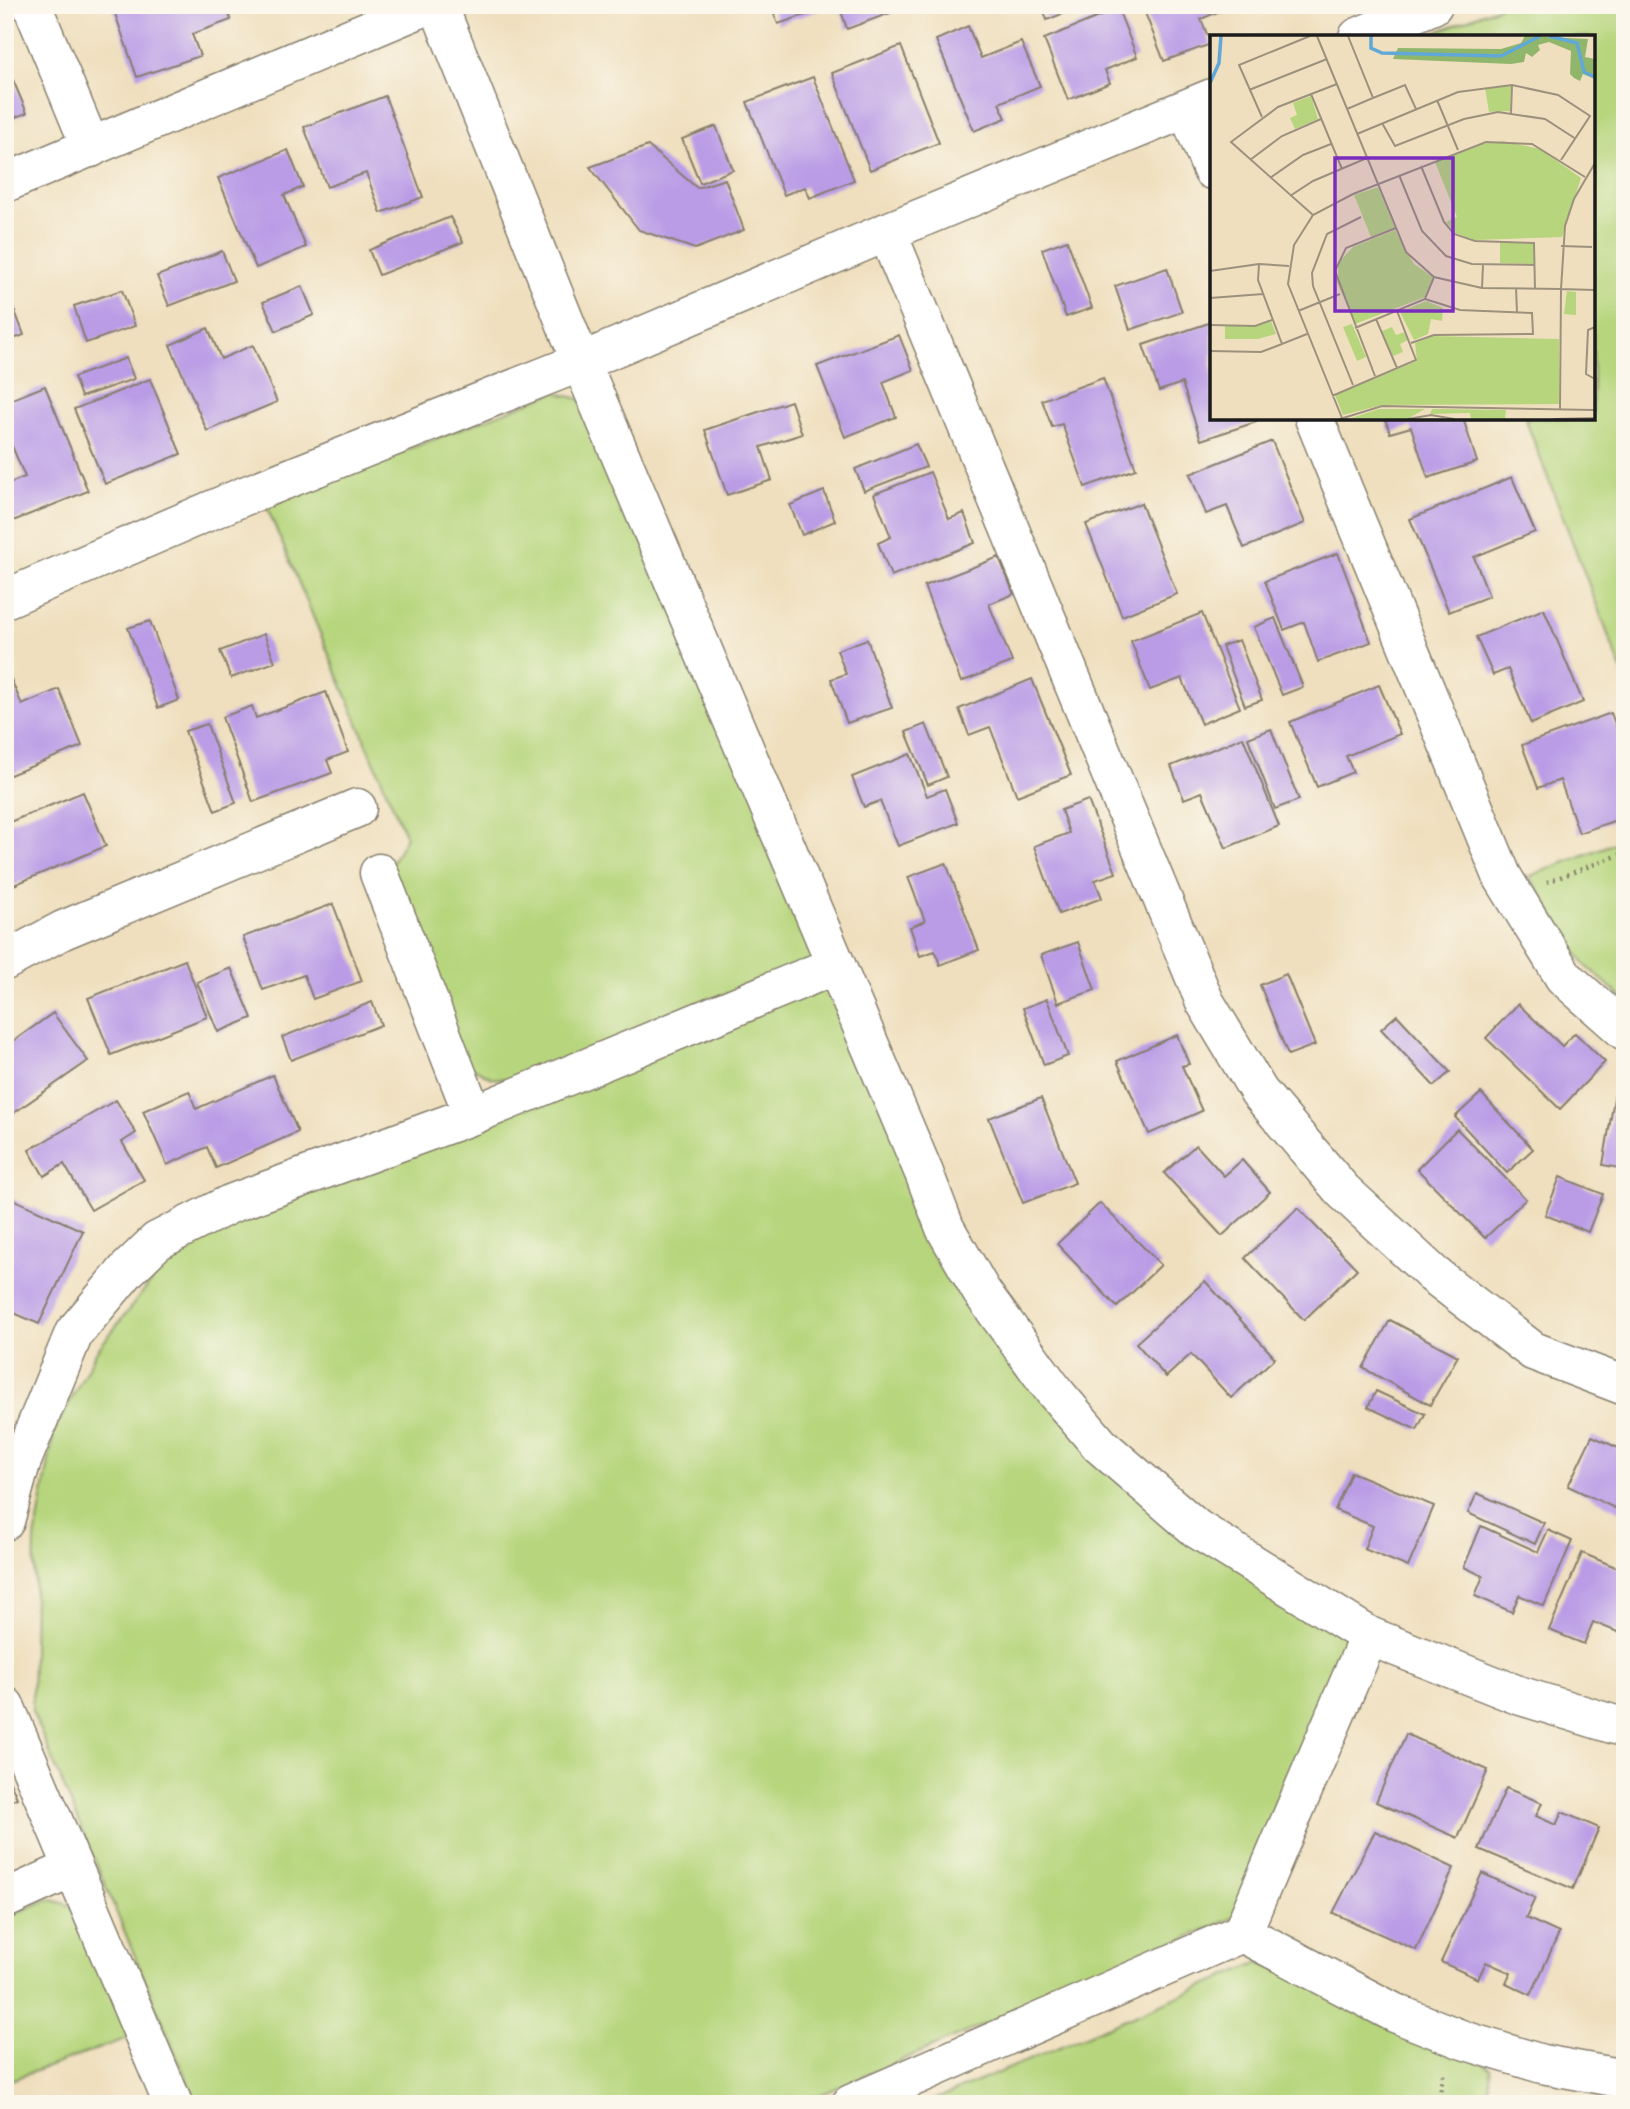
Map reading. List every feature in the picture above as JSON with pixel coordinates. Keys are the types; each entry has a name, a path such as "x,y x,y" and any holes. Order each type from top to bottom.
{"street":[{"path":"32,5 91,148"},
{"path":"5,183 428,5"},
{"path":"438,5 581,362 945,1228 981,1291 1054,1391 1100,1445 1197,1529 1369,1636 1518,1695 1625,1728"},
{"path":"1363,35 1433,5"},
{"path":"5,599 242,497 581,362 1199,104 1210,160"},
{"path":"887,232 1205,1002 1259,1092 1342,1190 1433,1274 1533,1351 1625,1386"},
{"path":"1315,420 1502,876 1564,976 1625,1031"},
{"path":"5,961 63,930 357,808"},
{"path":"379,873 473,1115"},
{"path":"5,1521 21,1463 74,1333 128,1270 158,1241 230,1205 473,1115 836,965"},
{"path":"852,2103 1242,1933 1369,1636"},
{"path":"5,1706 173,2104"},
{"path":"5,1899 73,1868"},
{"path":"1242,1933 1395,2013 1463,2040 1542,2064 1625,2079"}],"path":[{"path":"1513,894 1625,853"}],"green space":[{"path":"1503,5 1625,5 1625,679 1526,420 1595,420 1595,35 1429,35"},
{"path":"555,392 586,401 825,957 526,1081 492,1078 460,1061 386,873 406,837 266,505"},
{"path":"1625,839 1625,1000 1584,964 1530,876"},
{"path":"829,982 936,1231 1093,1451 1355,1640 1233,1918 799,2104 197,2104 32,1711 35,1539 54,1432 96,1352 167,1261 241,1217"},
{"path":"49,1899 79,1908 131,2037 5,2082 5,1918"},
{"path":"1260,1962 1491,2067 1487,2104 925,2104"}],"building":[{"path":"112,5 226,5 231,20 192,34 200,56 137,77"},
{"path":"771,5 832,5 832,6 778,24"},
{"path":"839,5 890,5 893,12 847,29"},
{"path":"1042,5 1084,5 1047,20"},
{"path":"1142,5 1234,5 1201,19 1210,44 1164,61"},
{"path":"1118,9 1137,57 1105,70 1110,83 1068,100 1044,39"},
{"path":"968,26 981,58 1021,42 1040,86 999,103 1006,118 974,131 936,40"},
{"path":"901,46 939,143 870,170 832,73"},
{"path":"5,61 27,113 5,121"},
{"path":"813,77 854,180 810,198 805,187 784,195 747,102"},
{"path":"385,96 423,197 381,213 366,173 327,187 304,127"},
{"path":"716,126 733,170 700,183 682,139"},
{"path":"648,146 697,188 725,179 744,230 695,249 639,230 590,167"},
{"path":"288,150 303,187 284,195 306,247 256,268 218,178"},
{"path":"450,217 463,242 379,275 369,250"},
{"path":"1067,240 1092,308 1066,317 1042,249"},
{"path":"222,251 234,281 169,306 157,276"},
{"path":"1167,268 1182,312 1130,330 1115,286"},
{"path":"5,285 24,335 5,342"},
{"path":"302,286 314,315 276,331 263,302"},
{"path":"122,290 135,326 86,343 74,306"},
{"path":"1210,323 1210,420 1256,422 1201,440 1182,383 1159,391 1143,345"},
{"path":"208,328 221,359 253,345 277,402 207,431 170,345"},
{"path":"899,335 913,370 883,382 896,417 845,437 817,366"},
{"path":"126,358 134,379 81,397 74,377"},
{"path":"1103,378 1136,469 1085,487 1062,424 1052,427 1042,400"},
{"path":"150,379 181,454 105,484 74,409"},
{"path":"45,386 88,491 13,521 5,501 5,485 25,477 7,434 5,435 5,402"},
{"path":"791,401 802,434 761,447 772,480 727,495 705,430"},
{"path":"1386,420 1464,420 1477,462 1428,478 1411,427 1390,433"},
{"path":"1272,441 1305,523 1244,548 1227,506 1206,514 1190,474"},
{"path":"916,444 926,467 864,491 855,469"},
{"path":"930,472 949,519 964,513 975,543 891,576 878,543 891,537 874,494"},
{"path":"1512,477 1535,532 1474,557 1489,596 1449,612 1410,519"},
{"path":"824,491 835,521 802,535 790,505"},
{"path":"1141,503 1177,594 1122,616 1086,524"},
{"path":"1338,553 1371,642 1318,662 1304,622 1284,630 1265,581"},
{"path":"999,557 1014,594 989,604 1012,662 961,682 924,586"},
{"path":"1544,609 1583,702 1531,724 1508,669 1493,675 1476,637"},
{"path":"1202,613 1240,708 1201,724 1182,678 1150,690 1131,641"},
{"path":"1275,618 1303,687 1282,695 1254,627"},
{"path":"150,621 179,700 158,708 128,628"},
{"path":"264,634 275,662 231,678 220,651"},
{"path":"867,639 892,708 847,723 831,679 846,674 837,650"},
{"path":"1239,640 1262,700 1245,706 1222,646"},
{"path":"10,677 22,705 59,689 82,746 5,777 5,679"},
{"path":"1032,679 1071,775 1017,796 990,727 969,735 959,709"},
{"path":"1379,685 1400,734 1346,756 1353,772 1317,787 1290,722"},
{"path":"326,692 348,752 327,760 332,773 253,802 222,717 252,706 256,718"},
{"path":"1611,713 1625,750 1625,817 1579,833 1560,780 1538,788 1522,745"},
{"path":"207,724 236,803 215,811 185,731"},
{"path":"926,724 947,777 928,785 906,732"},
{"path":"1271,729 1299,800 1275,809 1248,738"},
{"path":"1243,737 1279,826 1226,848 1202,792 1184,799 1171,766"},
{"path":"910,754 927,796 945,789 958,823 898,846 880,801 864,807 852,777"},
{"path":"83,792 106,846 14,885 5,865 5,824"},
{"path":"1088,800 1116,873 1095,880 1102,898 1059,914 1034,846 1069,833 1061,810"},
{"path":"946,863 979,950 940,965 935,951 920,956 910,927 925,921 908,877"},
{"path":"333,904 362,981 313,999 304,975 263,990 243,937"},
{"path":"1078,942 1095,990 1058,1003 1041,955"},
{"path":"185,960 207,1017 111,1055 88,998"},
{"path":"231,968 252,1018 218,1032 197,982"},
{"path":"1286,974 1315,1045 1288,1055 1260,985"},
{"path":"1047,999 1068,1056 1044,1065 1023,1008"},
{"path":"372,1002 381,1025 291,1060 282,1037"},
{"path":"1518,1004 1562,1046 1575,1033 1605,1062 1560,1109 1486,1038"},
{"path":"53,1013 88,1061 5,1119 5,1047"},
{"path":"1397,1015 1450,1072 1434,1086 1381,1029"},
{"path":"1177,1035 1189,1064 1182,1066 1202,1111 1149,1134 1117,1061"},
{"path":"273,1075 298,1132 216,1168 207,1147 167,1165 143,1111 189,1091 196,1109"},
{"path":"1481,1093 1533,1149 1507,1173 1455,1117"},
{"path":"1615,1093 1625,1095 1625,1169 1603,1165"},
{"path":"1041,1098 1075,1183 1023,1203 989,1118"},
{"path":"116,1100 136,1133 122,1142 144,1180 91,1210 64,1164 44,1176 29,1150"},
{"path":"1457,1129 1526,1199 1485,1238 1417,1169"},
{"path":"1196,1145 1224,1176 1242,1160 1270,1192 1222,1236 1164,1173"},
{"path":"1560,1177 1603,1194 1588,1232 1545,1215"},
{"path":"6,1196 83,1231 39,1324 5,1309"},
{"path":"1100,1203 1161,1265 1117,1307 1057,1244"},
{"path":"1298,1208 1357,1269 1304,1320 1245,1258"},
{"path":"1205,1281 1275,1358 1231,1398 1191,1354 1166,1377 1136,1343"},
{"path":"1390,1320 1458,1356 1430,1405 1363,1368"},
{"path":"1376,1391 1425,1414 1417,1430 1368,1407"},
{"path":"1592,1436 1625,1451 1625,1513 1568,1486"},
{"path":"1351,1472 1434,1506 1408,1567 1364,1549 1373,1526 1335,1510"},
{"path":"1477,1493 1544,1523 1535,1544 1468,1513"},
{"path":"1481,1526 1538,1552 1548,1530 1572,1541 1544,1606 1519,1595 1512,1612 1475,1596 1483,1576 1464,1567"},
{"path":"1582,1553 1625,1571 1625,1635 1593,1622 1584,1644 1549,1630"},
{"path":"1406,1734 1488,1770 1458,1838 1376,1802"},
{"path":"5,1770 17,1798 5,1803"},
{"path":"1506,1788 1542,1803 1536,1816 1556,1825 1562,1812 1599,1828 1573,1889 1479,1849"},
{"path":"1375,1831 1454,1868 1416,1950 1333,1913"},
{"path":"1482,1873 1535,1898 1526,1918 1559,1933 1531,1995 1506,1983 1511,1973 1486,1962 1478,1979 1441,1962"}]}
